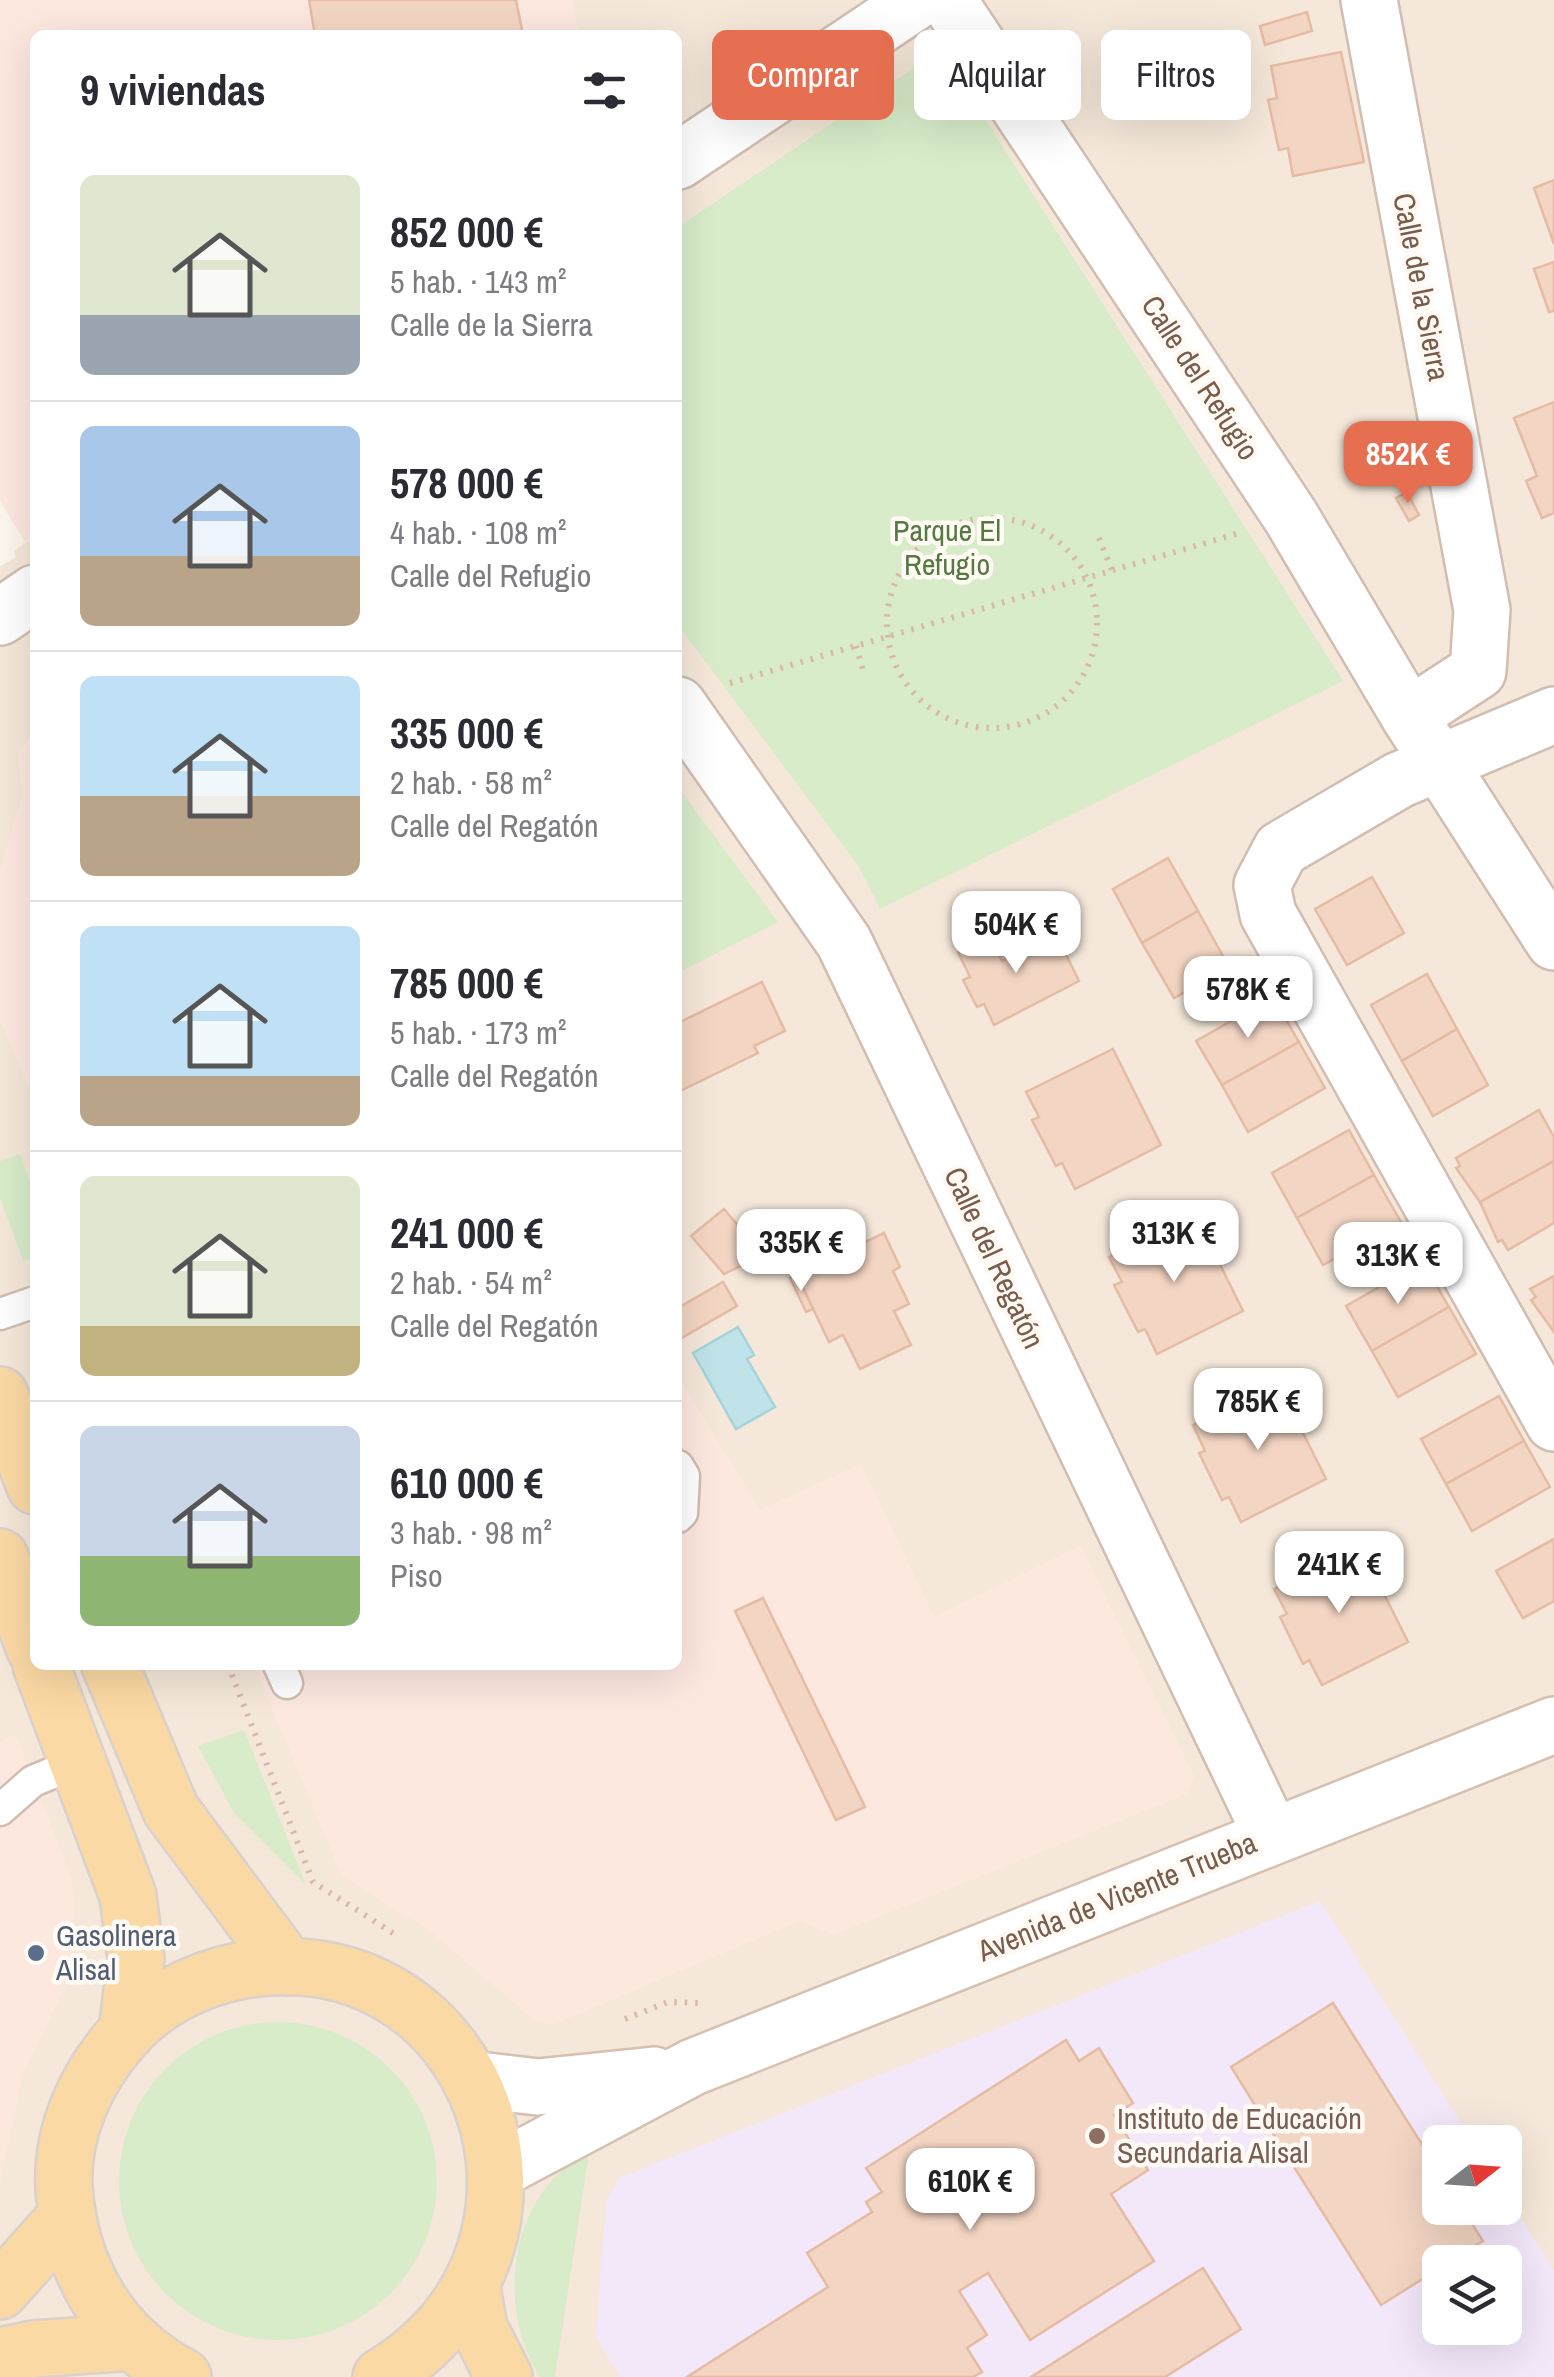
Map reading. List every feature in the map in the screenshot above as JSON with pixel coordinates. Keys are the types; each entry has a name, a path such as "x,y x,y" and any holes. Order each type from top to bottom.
{"main road":[{"path":"0,1395 30,1473"},
{"path":"0,1557 30,1636"},
{"path":"43,1670 128,1896 136,1958 127,2032"},
{"path":"112,1670 171,1810 288,1967"},
{"path":"183,2377 132,2342 88,2284 67,2216 64,2182 74,2117 87,2086 127,2032 148,2011 200,1982 258,1968 288,1967 359,1982 394,1999 426,2023 470,2079 490,2131 498,2172 492,2231 472,2287 441,2331 381,2377"},
{"path":"0,2291 67,2216"},
{"path":"472,2287 479,2328 504,2377"},
{"path":"0,2356 34,2348 132,2342"}],"street":[{"path":"682,158 918,0"},
{"name":"Calle del Refugio","path":"948,0 1292,517 1409,716 1554,942"},
{"name":"Calle de la Sierra","path":"1369,0 1482,610 1478,671 1409,716"},
{"path":"0,617 30,596"},
{"name":"Calle del Regatón","path":"695,697 844,942 1271,1834"},
{"path":"1554,715 1399,780 1281,849 1262,886 1268,914 1554,1424"},
{"name":"Avenida de Vicente Trueba","path":"498,2172 682,2072 1271,1834 1554,1725"},
{"name":"Avenida de Vicente Trueba","path":"470,2079 538,2087 682,2072"}],"lane":[{"path":"0,1314 30,1304"},
{"path":"682,1473 682,1513"},
{"path":"0,1810 33,1781 79,1762"}],"path":[{"path":"994,518 1024,522 1050,536 1073,556 1087,577 1096,611 1096,641 1086,670 1058,704 1019,726 989,729 960,724 932,711 910,691 895,665 887,636 888,606 905,564 937,533 964,521 994,518"},
{"path":"695,697 1251,529"},
{"path":"1099,538 1112,570"},
{"path":"856,646 863,670"},
{"path":"230,1670 313,1882 410,1944"},
{"path":"616,2023 668,2002 716,2007"}],"shaded area":[{"path":"0,0 571,0 577,30 30,30 30,539 25,542 0,501"},
{"path":"571,0 1554,0 1554,2377 0,2377 0,566 16,557 14,551 30,540 30,1670 682,1670 682,30 577,30"},
{"path":"30,736 30,1089 0,1020 0,871 22,796 18,752"},
{"path":"682,1383 760,1510 861,1464 934,1617 1080,1546 1194,1776 1187,1794 833,1935 800,1921 554,2024 538,2023 430,1931 342,1876 256,1670 682,1670"},
{"name":"Gasolinera Alisal","path":"16,1735 72,1880 75,1928 69,1978 23,2074 0,2183 0,1741"},
{"name":"Instituto de Educación Secundaria Alisal","path":"1320,1901 1462,2125 1422,2125 1422,2225 1522,2225 1522,2220 1554,2271 1554,2377 621,2377 596,2337 606,2202 619,2178"}],"green space":[{"name":"Parque El Refugio","path":"914,68 914,120 986,120 1343,681 880,909 859,867 682,630 682,224 837,120 894,120 894,81"},
{"path":"682,792 778,922 682,971"},
{"path":"20,1154 30,1181 30,1259 23,1261 0,1198 0,1161"},
{"path":"244,1730 306,1885 234,1813 198,1746"},
{"path":"278,2022 309,2025 339,2034 379,2058 401,2080 425,2120 434,2150 434,2212 425,2242 401,2282 379,2304 339,2328 309,2337 278,2340 247,2337 217,2328 177,2304 155,2282 131,2242 122,2212 119,2181 122,2150 131,2120 155,2080 177,2058 217,2034 247,2025"},
{"path":"589,2153 555,2377 540,2377 517,2318 517,2253 526,2222 541,2194 562,2171"}],"water":[{"path":"738,1327 754,1355 747,1359 775,1407 736,1429 693,1353"}],"building":[{"path":"309,0 516,0 522,30 314,30"},
{"path":"1307,12 1312,31 1265,45 1260,26"},
{"path":"1341,52 1364,162 1293,176 1288,148 1279,150 1268,100 1277,98 1271,66"},
{"path":"1554,180 1554,244 1534,188"},
{"path":"1554,262 1554,311 1549,312 1534,269"},
{"path":"1554,402 1554,513 1542,518 1526,481 1537,476 1514,418"},
{"path":"1407,492 1419,515 1409,521 1396,498"},
{"path":"1168,858 1198,911 1142,943 1113,889"},
{"path":"1372,877 1404,933 1347,965 1315,909"},
{"path":"1198,911 1229,967 1174,998 1142,943"},
{"path":"1056,934 1079,981 994,1025 984,1004 977,1007 963,980 970,977 958,952 990,936 1002,961"},
{"path":"1427,974 1457,1029 1402,1061 1371,1005"},
{"path":"762,982 785,1031 754,1046 758,1053 682,1090 682,1021"},
{"path":"1273,997 1299,1042 1222,1085 1196,1041"},
{"path":"1457,1029 1488,1085 1433,1116 1402,1061"},
{"path":"1299,1042 1325,1088 1248,1132 1222,1085"},
{"path":"1113,1049 1161,1145 1075,1189 1062,1163 1056,1166 1032,1120 1039,1117 1026,1092"},
{"path":"1539,1110 1554,1137 1554,1161 1480,1202 1456,1168 1460,1166 1456,1158"},
{"path":"1349,1130 1374,1175 1297,1218 1272,1173"},
{"path":"1554,1161 1554,1223 1508,1250 1502,1240 1498,1242 1480,1202"},
{"path":"1374,1175 1401,1222 1323,1265 1297,1218"},
{"path":"724,1209 763,1255 724,1274 691,1236"},
{"path":"1195,1214 1243,1311 1157,1354 1145,1329 1138,1332 1114,1285 1122,1282 1109,1257"},
{"path":"884,1233 900,1267 893,1271 909,1304 894,1311 911,1345 860,1369 843,1335 829,1342 797,1275"},
{"path":"857,1237 860,1245 813,1266 810,1259"},
{"path":"1423,1262 1449,1307 1372,1351 1346,1306"},
{"path":"797,1275 813,1309 806,1312 790,1278"},
{"path":"1554,1276 1554,1332 1531,1300 1536,1297 1530,1289"},
{"path":"723,1282 737,1306 682,1338 682,1306"},
{"path":"1449,1307 1476,1354 1398,1397 1372,1351"},
{"path":"1278,1383 1326,1479 1241,1522 1229,1497 1222,1500 1199,1453 1205,1451 1193,1425"},
{"path":"1499,1396 1524,1441 1446,1484 1421,1439"},
{"path":"1524,1441 1550,1487 1472,1531 1446,1484"},
{"path":"1554,1539 1554,1601 1523,1618 1496,1571"},
{"path":"1360,1546 1408,1642 1322,1685 1309,1660 1303,1664 1280,1617 1287,1614 1274,1589"},
{"path":"763,1598 865,1807 836,1820 735,1611"},
{"path":"1333,2003 1422,2144 1422,2225 1473,2225 1483,2241 1476,2245 1422,2245 1422,2279 1381,2305 1231,2067"},
{"path":"1066,2040 1079,2061 1099,2048 1133,2103 1114,2115 1148,2170 1111,2194 1154,2261 1030,2340 988,2273 959,2291 987,2335 967,2348 982,2372 973,2377 687,2377 828,2287 807,2253 872,2212 866,2202 882,2192 866,2168"},
{"path":"1203,2268 1241,2329 1165,2377 1031,2377"}],"place":[{"name":"Gasolinera Alisal","path":"36,1953"},
{"name":"Instituto de Educación Secundaria Alisal","path":"1097,2136"}]}
